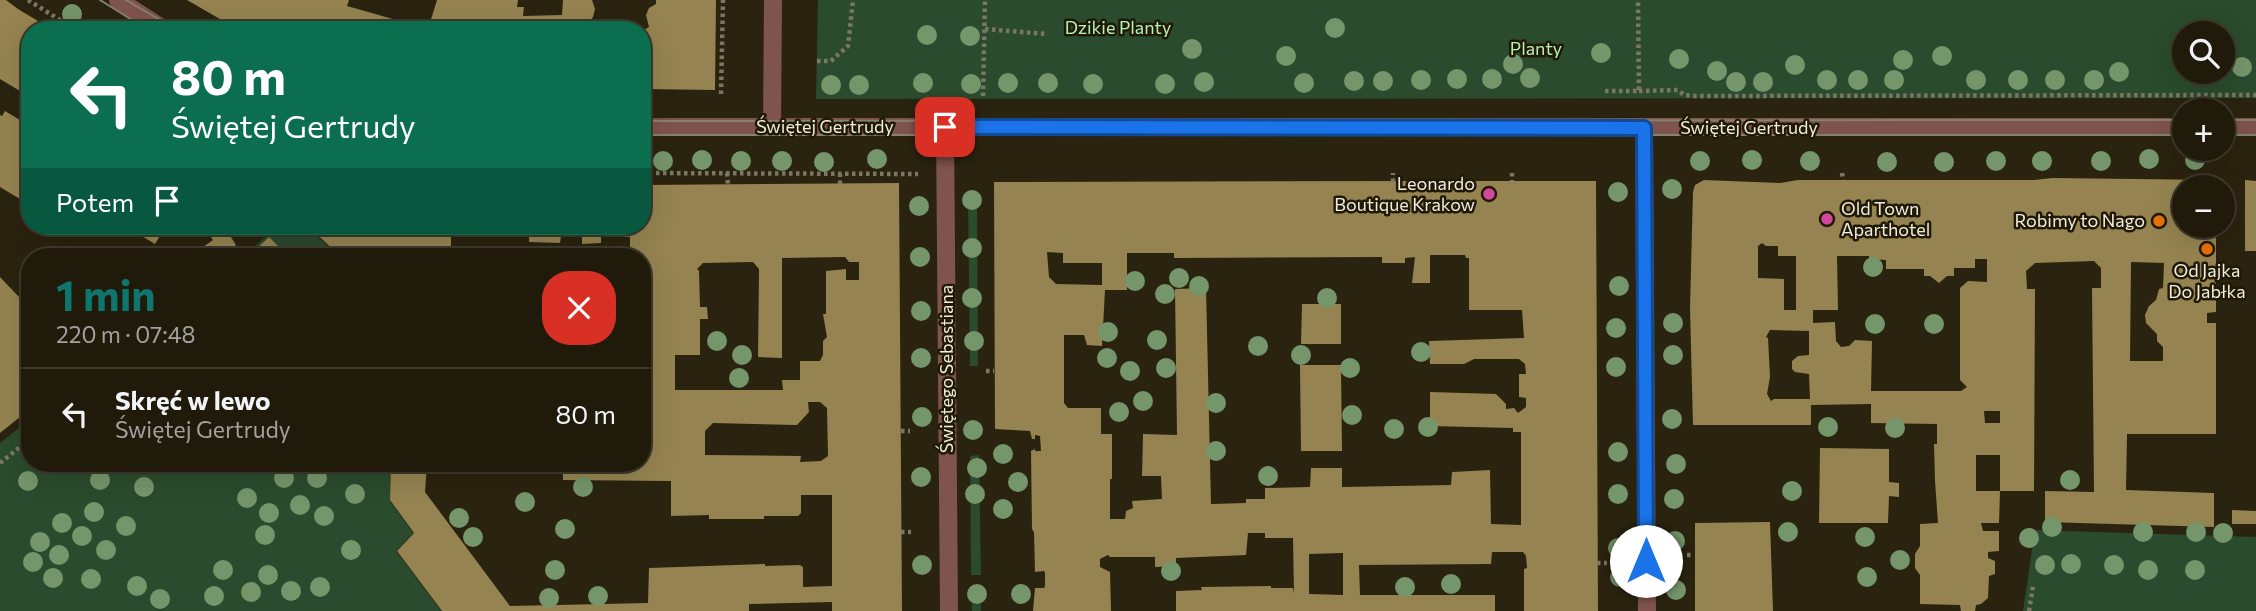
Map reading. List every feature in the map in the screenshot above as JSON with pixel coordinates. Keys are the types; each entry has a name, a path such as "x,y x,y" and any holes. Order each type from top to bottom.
{"street":[{"path":"118,0 151,21"},
{"path":"772,127 773,0"},
{"name":"Świętej Gertrudy","path":"651,127 2172,127"},
{"name":"Świętego Sebastiana","path":"945,127 949,611"},
{"path":"2235,127 2256,127"},
{"path":"1644,128 1647,611"}],"path":[{"path":"28,0 62,21"},
{"path":"721,94 723,0"},
{"path":"817,61 831,61 848,46 853,0"},
{"path":"983,96 985,0"},
{"path":"1638,0 1639,91"},
{"path":"985,29 1046,34"},
{"path":"1605,91 1678,90 1684,95 1696,96 2256,95"},
{"path":"651,173 918,174"},
{"path":"727,173 727,185"},
{"path":"1393,173 1393,182"},
{"path":"1512,173 1513,181"},
{"path":"1842,173 1843,180"},
{"path":"840,174 840,184"},
{"path":"986,372 994,371"},
{"path":"901,431 910,431"},
{"path":"0,463 21,446"},
{"path":"901,532 911,532"},
{"path":"1688,555 1694,555"},
{"path":"1597,563 1607,563"},
{"path":"2029,611 2033,586"}],"green space":[{"name":"Planty","path":"818,0 2256,0 2256,98 816,99"},
{"path":"977,193 978,366 970,366 968,194"},
{"path":"267,235 316,235 330,248 254,248"},
{"path":"21,426 21,472 391,472 390,501 413,533 396,551 441,611 0,611 0,443"},
{"path":"979,455 981,575 971,575 970,456"},
{"path":"2035,530 2256,537 2256,611 2023,611"},
{"path":"972,586 981,586 981,611 972,611"}],"building":[{"path":"0,0 6,0 38,21 21,21 21,92 0,79"},
{"path":"187,0 349,0 347,6 400,21 223,21"},
{"path":"437,0 518,0 517,7 524,7 523,16 562,15 563,0 592,0 595,9 590,21 430,21"},
{"path":"656,0 716,0 715,90 651,89 651,21 648,21 646,15 649,8 656,4"},
{"path":"5,111 21,121 21,200 0,187 0,115"},
{"path":"2172,179 2172,238 2216,238 2216,312 2207,313 2207,323 2216,323 2216,434 2127,434 2126,490 2214,493 2214,527 2045,522 2045,491 2094,492 2092,288 2101,288 2101,268 2094,261 2035,263 2026,271 2027,289 2035,289 2034,491 2000,491 1999,523 1981,523 1983,531 1999,531 1999,551 1988,552 1988,558 1995,561 1995,574 1989,576 1988,598 1976,605 1975,611 1961,611 1960,605 1920,604 1920,575 1915,568 1915,554 1920,546 1920,524 1938,523 1934,444 1937,444 1937,424 1871,423 1871,404 1811,405 1811,425 1693,425 1690,308 1693,192 1695,185 1704,180 1780,183 1798,180","holes":["1762,243 1766,246 1778,246 1778,256 1796,256 1796,310 1784,310 1784,279 1758,278 1758,246","1837,256 1869,256 1869,259 1886,260 1886,269 1924,269 1924,276 1930,276 1939,283 1947,276 1954,276 1954,268 1975,268 1975,259 1987,259 1987,282 1968,281 1960,288 1960,380 1967,387 1961,391 1871,391 1872,341 1855,340 1849,346 1841,347 1836,341 1835,322 1813,323 1813,310 1838,310","2131,262 2164,263 2163,288 2159,289 2156,300 2145,315 2146,323 2157,334 2157,341 2163,347 2163,361 2130,361","1770,330 1809,331 1809,355 1798,356 1792,361 1792,369 1809,374 1810,399 1771,401 1767,394 1770,377 1766,337","1984,411 2000,411 2000,423 1985,423","1976,455 2000,455 2000,491 1976,491"]},
{"path":"2245,180 2256,181 2256,251 2245,251"},
{"path":"1596,181 1598,611 1524,611 1526,556 1523,552 1492,552 1491,564 1359,565 1360,595 1495,595 1495,611 1176,611 1176,591 1202,590 1201,587 1271,586 1293,588 1294,594 1293,538 1265,538 1265,533 1248,533 1246,555 1176,558 1176,566 1155,567 1155,557 1108,555 1100,559 1100,567 1110,572 1111,611 1033,611 1035,588 1045,586 1044,571 1035,572 1032,529 1031,451 1041,451 1040,436 1035,435 1035,439 1032,439 1030,431 995,429 994,182","holes":["1047,252 1063,253 1063,263 1102,263 1102,285 1056,284 1049,277","1127,253 1174,253 1174,258 1382,257 1382,263 1405,263 1405,258 1415,257 1412,283 1430,283 1430,255 1465,255 1469,258 1469,310 1522,310 1524,338 1429,341 1430,364 1464,364 1474,359 1519,359 1525,364 1526,374 1519,374 1519,397 1526,398 1526,407 1518,413 1514,408 1506,409 1506,404 1496,394 1430,392 1430,426 1513,428 1513,432 1521,432 1521,525 1491,524 1490,470 1452,472 1451,485 1342,487 1342,468 1311,468 1310,487 1265,488 1265,499 1246,499 1246,503 1211,504 1206,288 1175,289 1177,435 1143,434 1142,476 1161,476 1162,499 1132,501 1133,508 1126,511 1125,519 1110,519 1112,434 1101,434 1101,408 1068,408 1064,403 1064,335 1084,335 1087,345 1102,346 1105,290 1127,290","1343,553 1343,595 1309,594 1309,554"]},
{"path":"899,183 902,611 832,611 832,602 749,604 749,611 442,611 397,551 414,533 390,500 391,472 426,472 425,492 510,606 648,603 649,568 800,565 803,567 803,587 832,586 832,495 801,495 801,513 798,516 709,519 709,515 671,516 671,481 563,480 563,472 651,472 651,248 630,248 630,237 601,237 601,243 582,244 582,236 561,236 560,243 529,242 529,236 451,236 451,248 331,248 318,235 651,235 651,185","holes":["845,257 849,262 859,262 859,280 846,280 846,269 826,271 826,314 823,314 827,337 823,341 823,355 820,361 800,361 800,380 782,380 783,390 675,390 675,355 700,355 700,319 708,319 707,307 700,307 697,269 703,263 753,262 759,269 758,357 782,358 782,258","808,402 820,402 827,408 828,456 821,461 800,462 801,456 705,455 705,431 713,423 797,425 809,412"]},
{"path":"140,235 160,235 155,244"},
{"path":"209,235 230,235 236,245 232,248 202,248 213,240"},
{"path":"269,237 280,248 257,248"},
{"path":"0,277 19,297 21,295 21,416 0,433"},
{"path":"1302,304 1341,304 1341,344 1301,344"},
{"path":"1300,365 1341,365 1342,451 1301,451"},
{"path":"1820,448 1889,449 1889,482 1899,483 1899,497 1889,496 1888,523 1819,523"},
{"path":"2232,510 2256,511 2256,524 2232,524"},
{"path":"1770,522 1773,611 1695,611 1695,523"}],"tram line":[{"path":"100,0 134,21"},
{"path":"126,0 162,21"},
{"path":"651,121 2172,120"},
{"path":"2235,120 2256,120"},
{"path":"651,135 2172,135"},
{"path":"2235,135 2256,135"}],"place":[{"name":"Leonardo Boutique Krakow","path":"1489,194"},
{"name":"Old Town Aparthotel","path":"1827,219"},
{"name":"Robimy to Nago","path":"2159,221"},
{"name":"Od Jajka Do Jabłka","path":"2207,249"}],"route":[{"path":"945,127 1644,128 1646,561"}],"park label":[{"name":"Dzikie Planty","path":"1118,28"}]}
